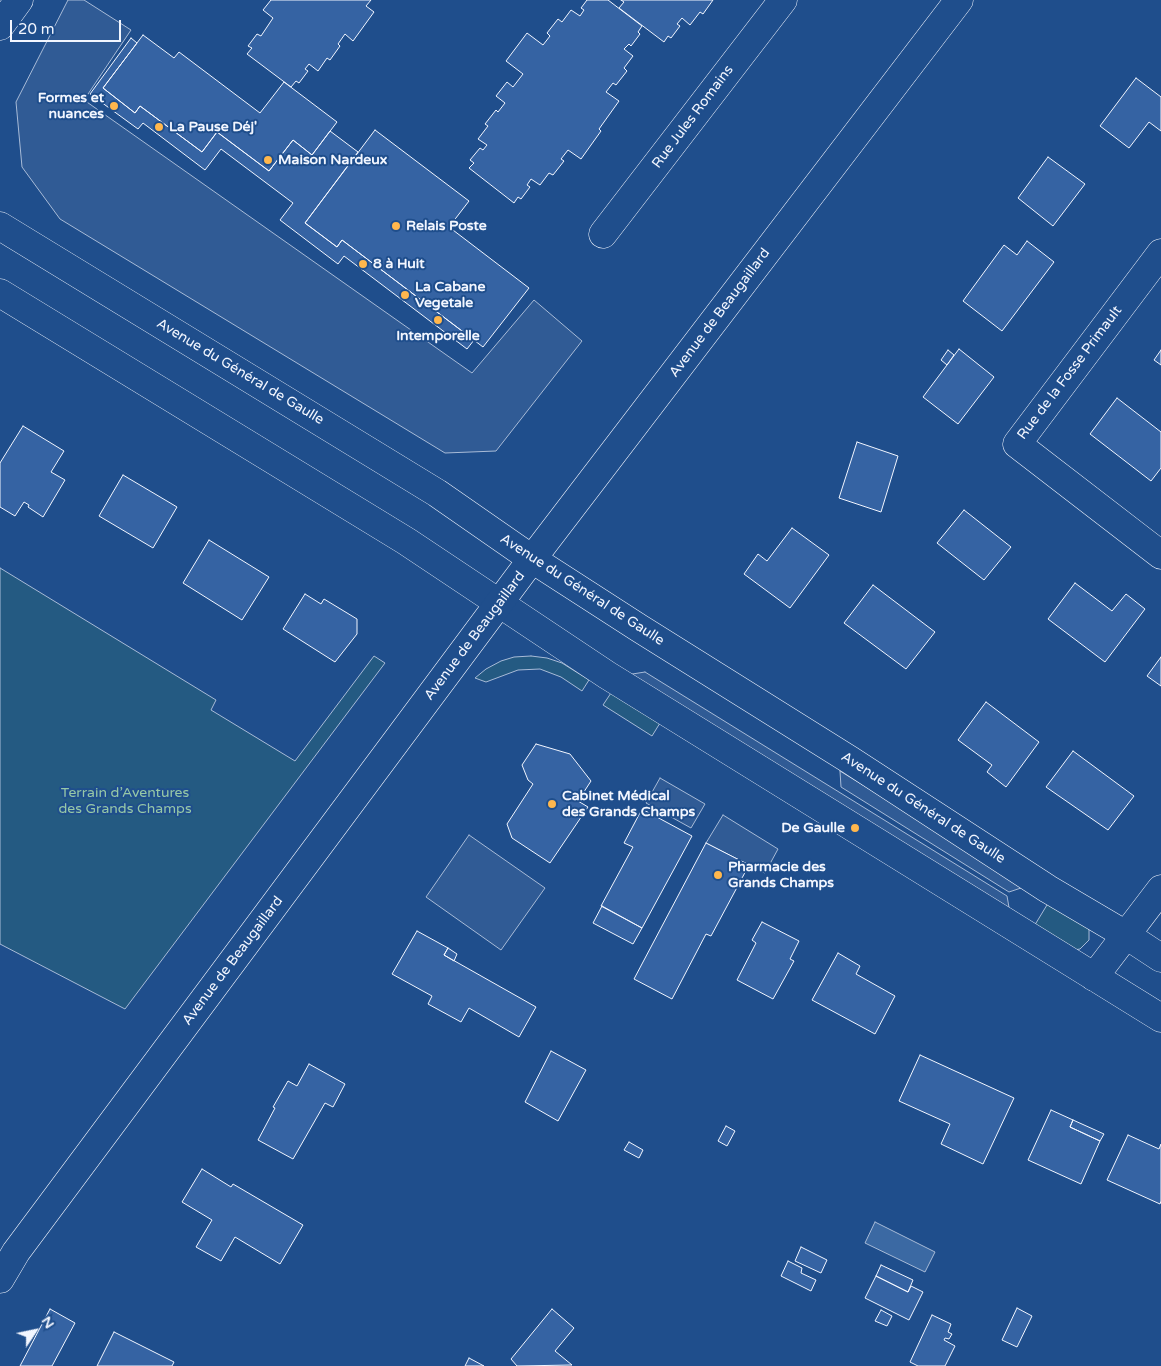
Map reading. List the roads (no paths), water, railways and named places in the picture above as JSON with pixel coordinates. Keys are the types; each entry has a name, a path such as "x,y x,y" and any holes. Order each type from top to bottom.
{"street":[{"path":"0,26 19,0"},
{"name":"Rue Jules Romains","path":"604,234 783,0"},
{"name":"Avenue de Beaugaillard","path":"0,1279 16,1252 532,559 959,0"},
{"name":"Avenue du Général de Gaulle","path":"0,226 437,493 532,559 850,760 1048,889 1161,958"},
{"name":"Rue de la Fosse Primault","path":"1161,252 1017,444 1161,555"},
{"path":"0,293 406,541 608,675 1161,1018"},
{"path":"1094,977 1161,889"}],"place":[{"name":"Formes et nuances","path":"114,106"},
{"name":"La Pause Déj'","path":"159,127"},
{"name":"Maison Nardeux","path":"268,160"},
{"name":"Relais Poste","path":"396,226"},
{"name":"8 à Huit","path":"363,264"},
{"name":"La Cabane Vegetale","path":"405,295"},
{"name":"Intemporelle","path":"438,320"},
{"name":"Cabinet Médical des Grands Champs","path":"552,804"},
{"name":"De Gaulle","path":"855,828"},
{"name":"Pharmacie des Grands Champs","path":"718,875"}],"park label":[{"name":"Terrain d’Aventures des Grands Champs","path":"125,802"}]}
